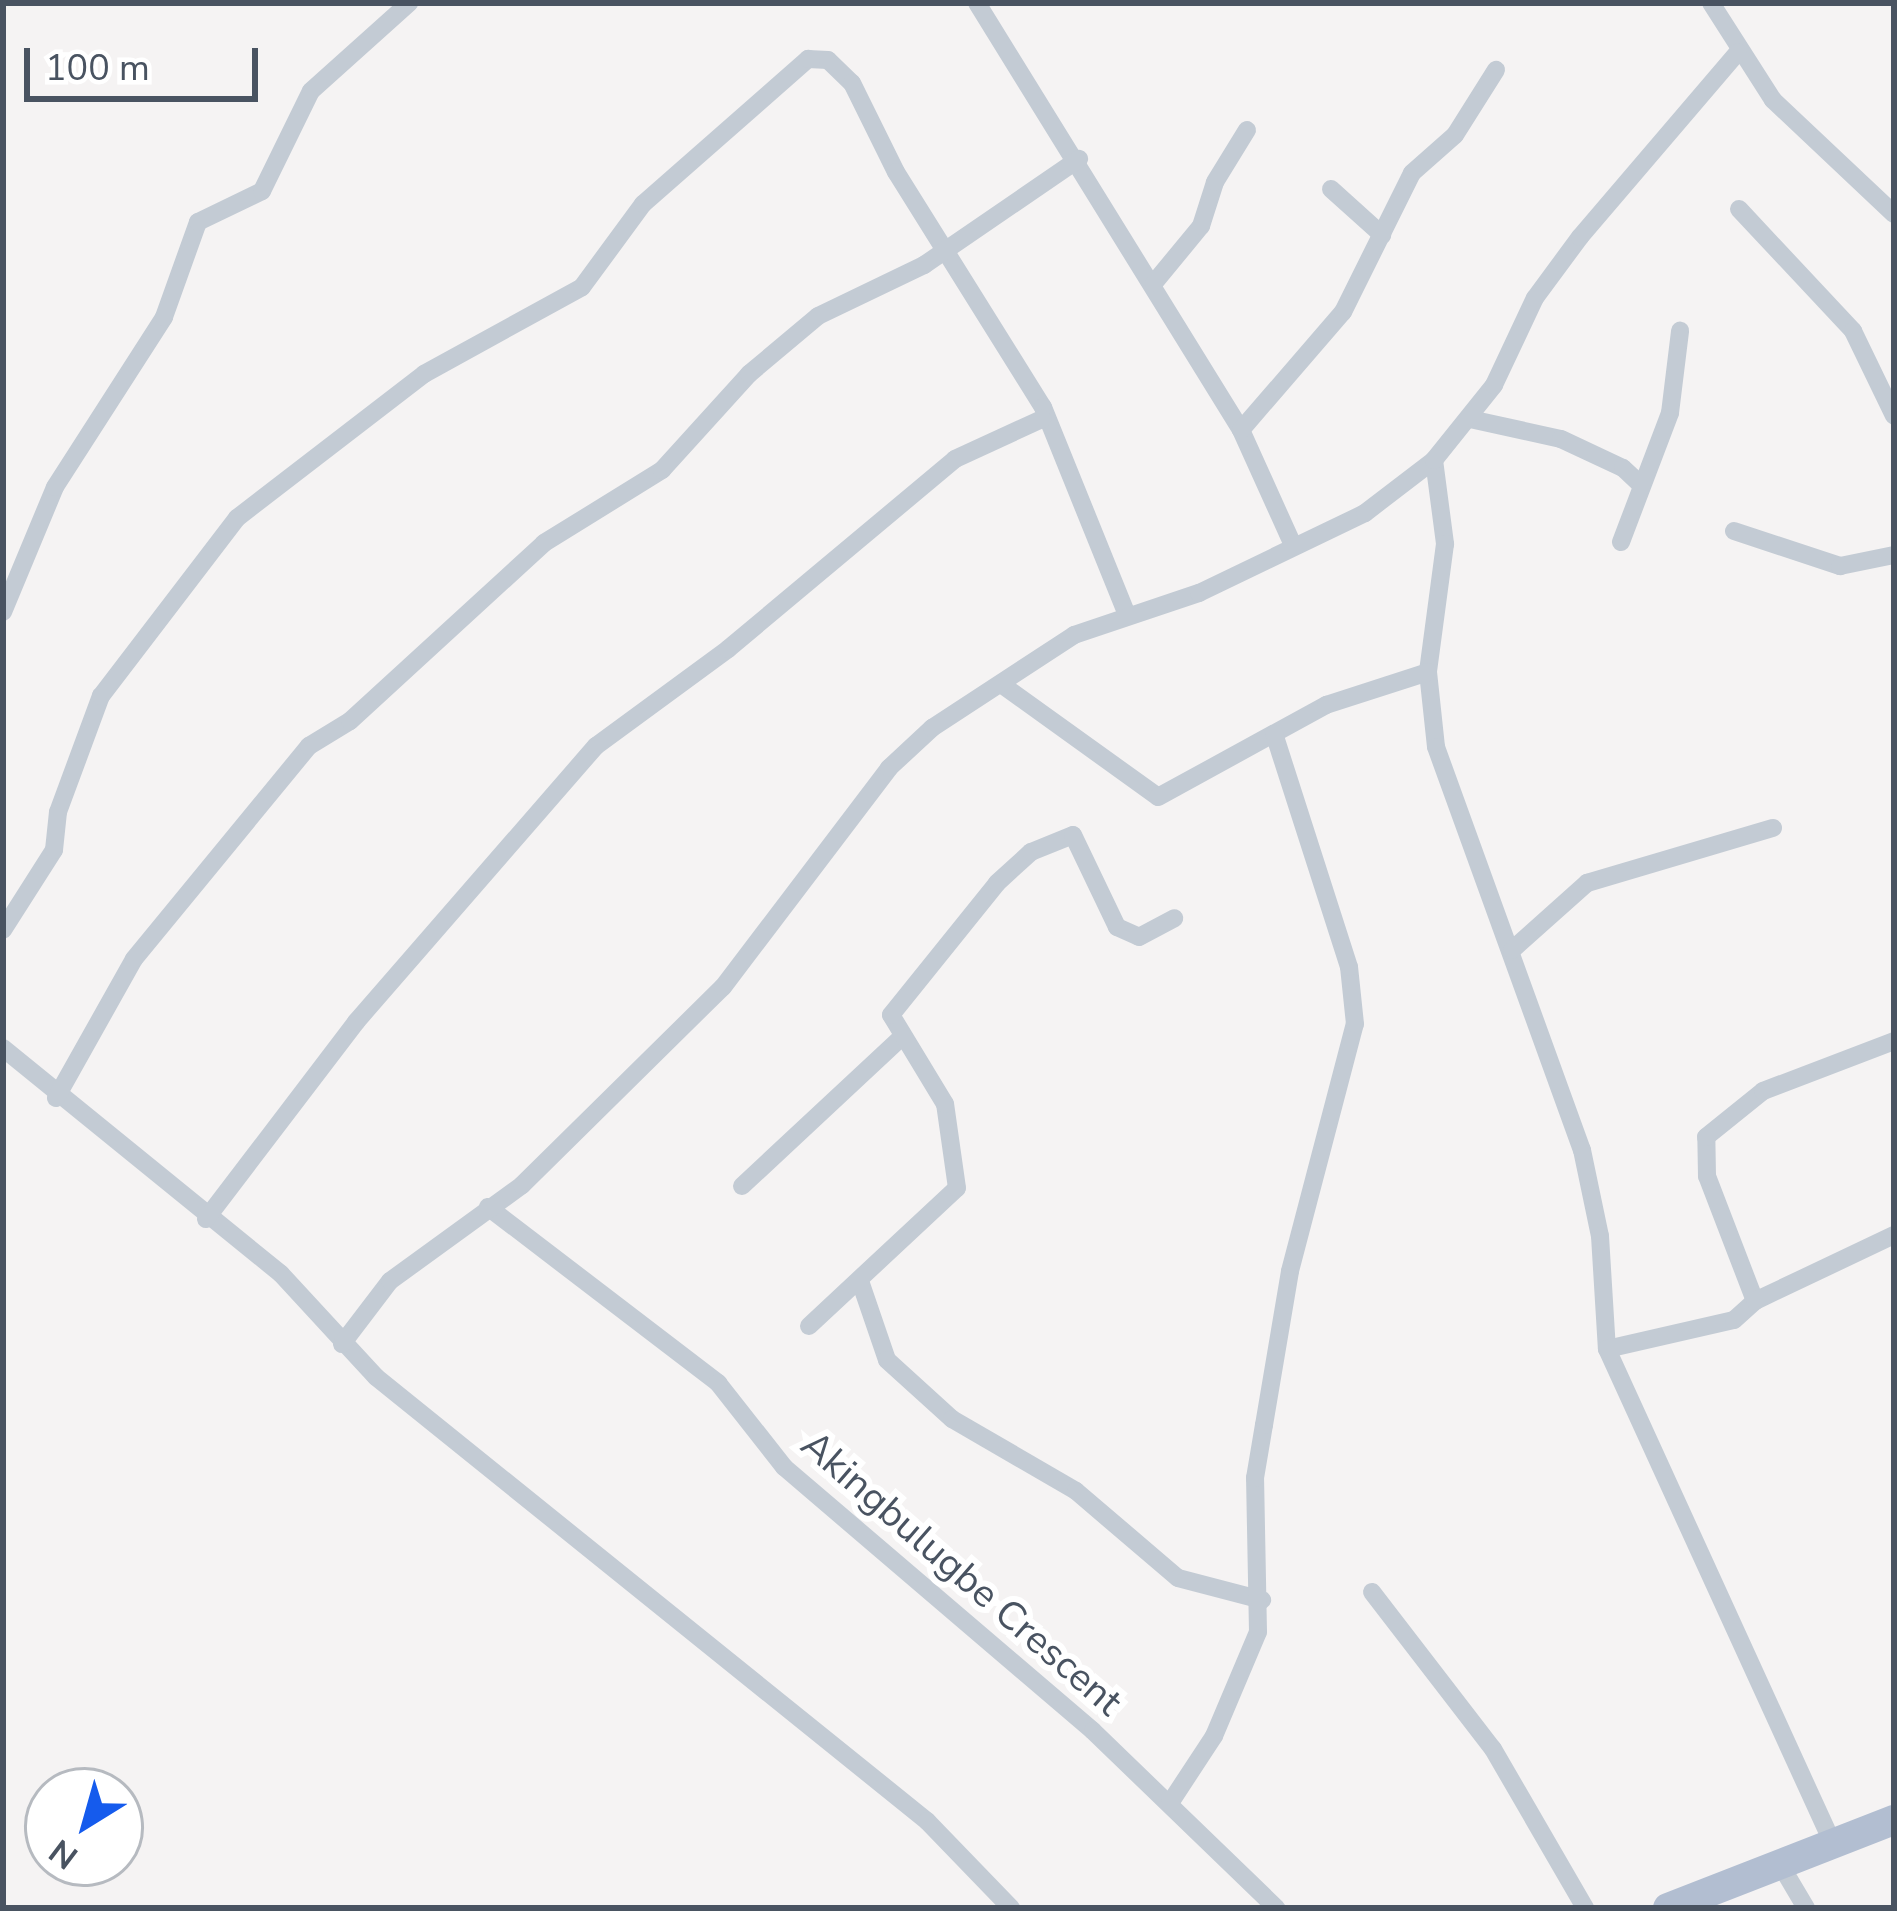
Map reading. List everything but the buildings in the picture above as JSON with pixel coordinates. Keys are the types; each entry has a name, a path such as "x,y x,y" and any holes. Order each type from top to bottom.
{"main road":[{"path":"1668,1908 1894,1820"}],"street":[{"path":"977,3 1079,159 1241,430 1292,543"},
{"path":"1716,5 1738,52 1773,100 1894,214"},
{"path":"3,612 56,487 164,317 198,222 262,191 311,91 402,6"},
{"path":"342,1345 390,1281 522,1185 736,973 889,768 1074,634 1126,612 1199,593 1292,543 1365,513 1434,460 1470,419 1513,354 1535,298 1738,52"},
{"path":"3,930 55,850 58,812 101,696 237,518 424,374 581,287 643,204 773,84 808,59 842,69 896,172 949,248 1043,406 1042,419 1073,472 1126,612"},
{"path":"1241,430 1343,312 1412,173 1455,135 1496,70"},
{"path":"1154,284 1201,226 1215,182 1247,130"},
{"path":"56,1098 134,959 309,746 350,721 544,543 662,470 749,374 818,316 949,248 1079,159"},
{"path":"1330,189 1382,235"},
{"path":"1739,208 1853,331 1894,416"},
{"path":"1621,542 1670,413 1680,332"},
{"path":"206,1219 356,1022 605,738 728,649 956,459 1042,419"},
{"path":"1470,419 1561,440 1624,468 1641,485"},
{"path":"1434,460 1445,544 1429,672 1436,747 1582,1150 1600,1236 1606,1349 1833,1844"},
{"path":"1735,531 1840,566 1894,555"},
{"path":"1000,684 1158,797 1364,689 1429,672"},
{"path":"1170,1803 1241,1681 1262,1600 1256,1478 1264,1425 1290,1271 1354,1024 1343,946 1274,734"},
{"path":"1512,950 1586,883 1773,828"},
{"path":"809,1326 957,1188 945,1104 891,1015 898,998 997,884 1062,833 1082,842 1127,935 1174,918"},
{"path":"742,1186 903,1036"},
{"path":"1755,1301 1706,1176 1706,1137 1763,1090 1894,1041"},
{"path":"3,1048 56,1098 281,1274 342,1345 927,1820 1011,1908"},
{"name":"Akingbulugbe Crescent","path":"488,1207 718,1383 784,1467 1170,1803 1276,1908"},
{"path":"1606,1349 1734,1320 1755,1301 1894,1235"},
{"path":"860,1281 887,1360 952,1419 1076,1491 1178,1578 1262,1600"},
{"path":"1372,1592 1493,1749 1585,1908"},
{"path":"1780,1864 1806,1908"}]}
